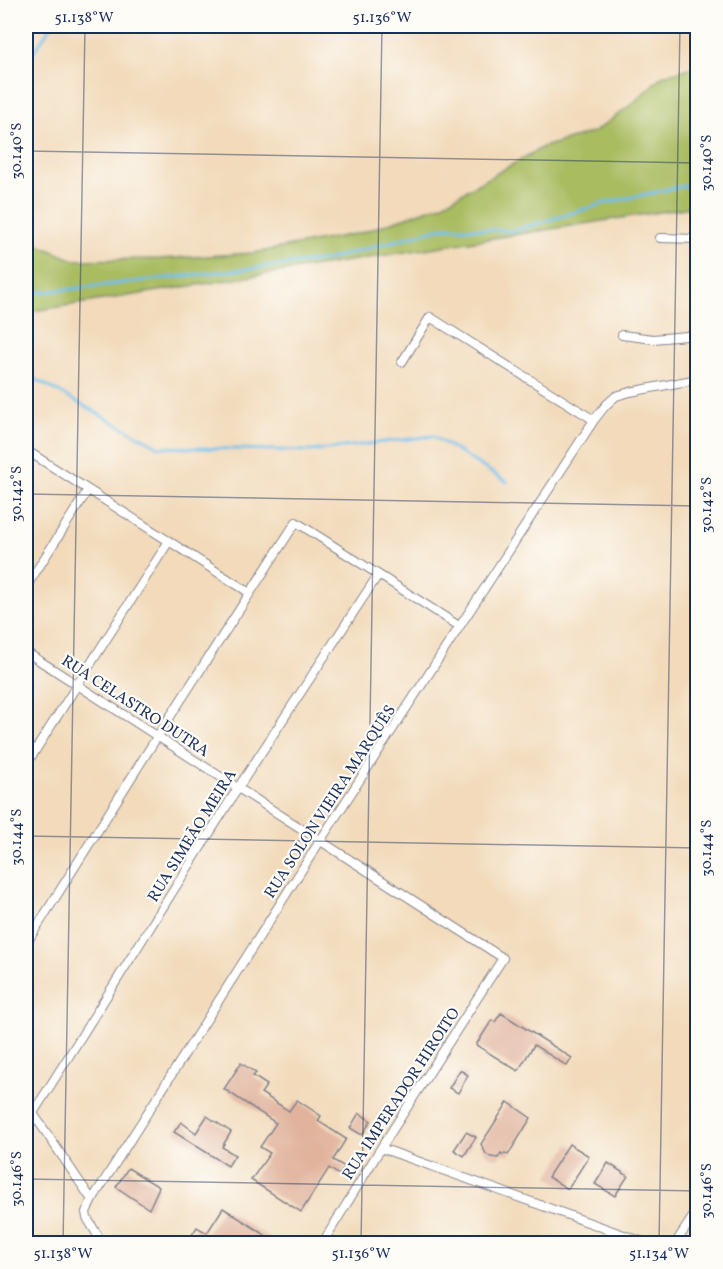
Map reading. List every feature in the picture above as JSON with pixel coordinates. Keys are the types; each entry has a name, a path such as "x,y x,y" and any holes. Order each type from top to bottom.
{"street":[{"path":"660,238 698,239"},
{"path":"402,362 430,317 594,420"},
{"path":"622,335 653,339 698,335"},
{"name":"RUA SOLON VIEIRA MARQUÊS","path":"92,1200 320,841 594,420 616,396 698,379"},
{"path":"26,450 250,593"},
{"path":"26,587 88,490"},
{"path":"26,944 296,522 459,626"},
{"path":"26,765 169,541"},
{"name":"RUA SIMEÃO MEIRA","path":"33,1113 238,788 378,574"},
{"name":"RUA CELASTRO DUTRA","path":"26,652 503,958"},
{"name":"RUA IMPERADOR HIROITO","path":"322,1244 503,958"},
{"path":"26,1103 92,1200 86,1212 87,1218 103,1244"},
{"path":"381,1148 649,1244"},
{"path":"675,1244 698,1209"}],"green space":[{"path":"697,66 697,206 26,312 26,234 36,244 74,260 160,259 254,253 360,233 441,205 543,147 594,132 632,104 662,76"}],"building":[{"path":"501,1013 572,1058 567,1066 534,1045 518,1071 476,1045 492,1020 495,1022"},
{"path":"241,1063 256,1073 253,1076 267,1085 261,1093 289,1111 297,1100 321,1116 318,1121 346,1139 333,1160 345,1167 339,1175 329,1168 301,1212 251,1180 270,1153 260,1147 276,1123 224,1089"},
{"path":"460,1070 468,1075 458,1093 449,1088"},
{"path":"508,1102 531,1118 508,1155 501,1153 498,1158 491,1157 486,1154 481,1144"},
{"path":"359,1113 371,1121 362,1135 350,1128"},
{"path":"207,1116 231,1132 222,1147 235,1155 228,1166 174,1132 181,1122 196,1133"},
{"path":"466,1132 476,1137 464,1156 454,1150"},
{"path":"569,1144 589,1156 568,1189 548,1177"},
{"path":"608,1163 628,1176 615,1196 595,1184"},
{"path":"128,1168 159,1187 149,1209 116,1187"},
{"path":"223,1208 279,1244 186,1244 197,1227 207,1233"}],"waterway":[{"path":"26,64 51,26"},
{"path":"26,294 326,260 445,227 513,231 605,203 698,183"},
{"path":"26,374 159,447 311,451 433,436 507,482"}]}
